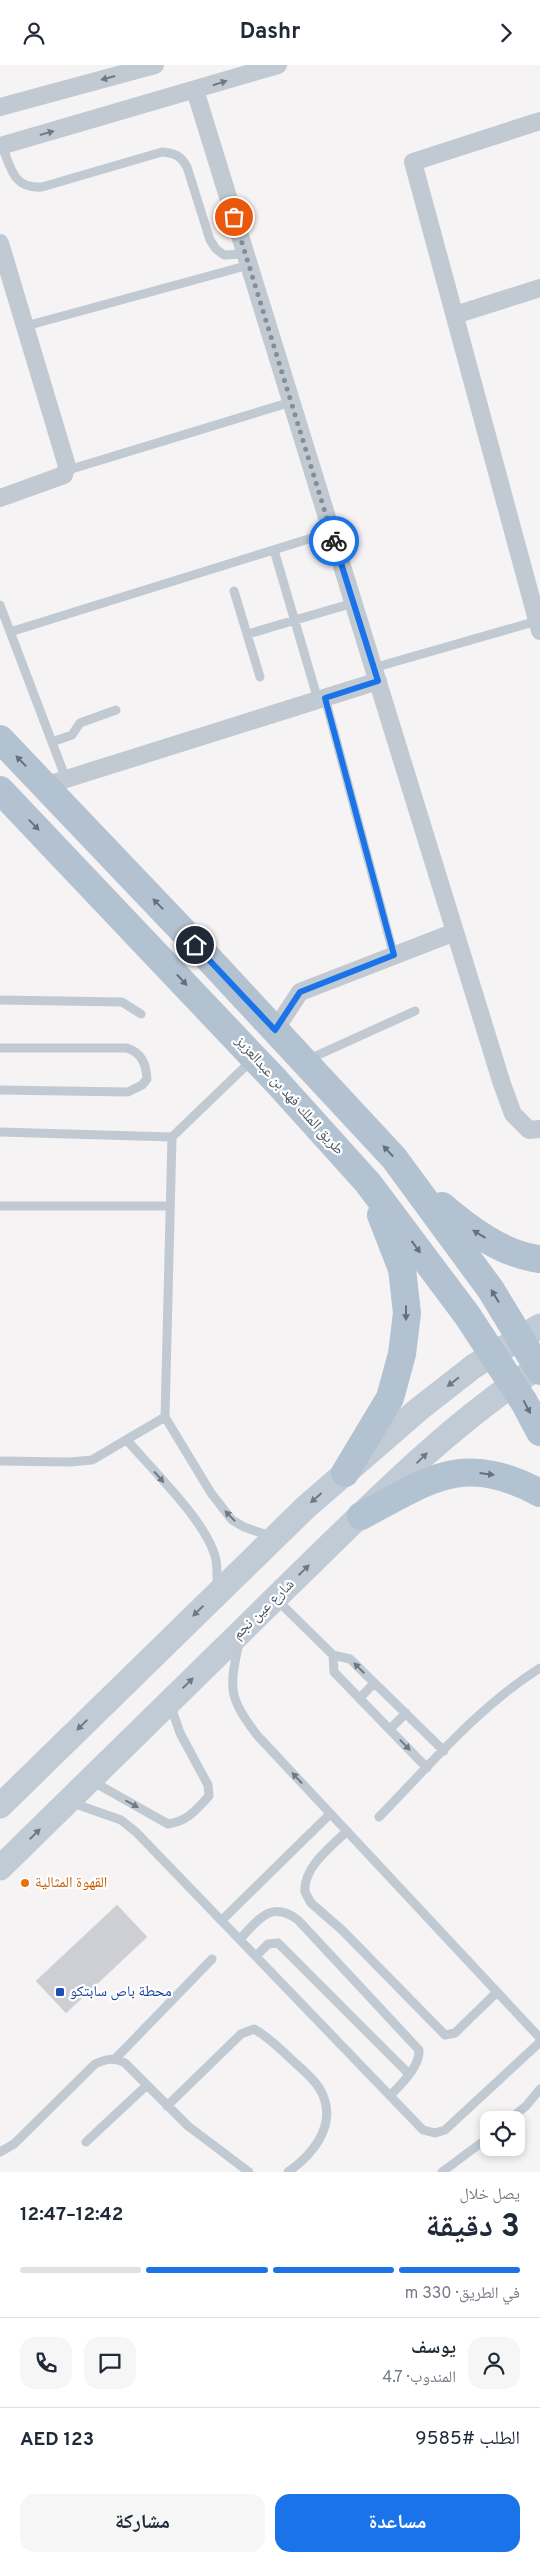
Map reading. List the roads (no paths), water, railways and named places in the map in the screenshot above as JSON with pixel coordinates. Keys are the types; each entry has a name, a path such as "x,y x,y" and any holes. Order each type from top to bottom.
{"main road":[{"path":"0,739 55,782 275,1030 394,1158 491,1290 530,1332 539,1368"},
{"name":"طريق الملك فهد بن عبدالعزيز","path":"0,790 254,1058 368,1183 462,1309 493,1354 540,1432"},
{"path":"409,1179 472,1230 494,1243 529,1258 540,1259"},
{"path":"345,1473 390,1398 402,1354 407,1313 402,1269 368,1183"},
{"path":"0,1806 273,1537 419,1409 474,1366 530,1332"},
{"name":"شارع عين نجم","path":"0,1869 169,1701 438,1442 512,1384 539,1368"},
{"path":"361,1516 434,1477 462,1473 488,1473 516,1480 540,1493"}],"street":[{"path":"0,107 152,65"},
{"path":"1,146 278,65"},
{"path":"195,90 502,1084 513,1114 529,1131 540,1129"},
{"path":"539,626 413,161 540,121"},
{"path":"0,243 67,466 64,475 52,481 0,498"},
{"path":"454,315 540,288"},
{"path":"55,782 322,699 375,675"},
{"path":"275,1030 300,992 455,932"}],"lane":[{"path":"1,146 13,174 20,184 29,188 42,187 162,152 173,153 182,158 187,167 210,239 216,249 224,255 247,259"},
{"path":"26,326 247,259"},
{"path":"65,471 291,402"},
{"path":"10,632 331,532"},
{"path":"274,550 295,621 322,699 394,955"},
{"path":"234,591 260,677"},
{"path":"248,635 353,603"},
{"path":"0,605 52,742 55,782"},
{"path":"375,675 539,626"},
{"path":"52,742 72,735 80,723 116,710"},
{"path":"0,1000 122,1002 141,1013"},
{"path":"305,1061 415,1011"},
{"path":"0,1048 127,1048 136,1051 142,1058 147,1079 142,1085 128,1091 0,1090"},
{"path":"254,1058 172,1137 165,1417 211,1493 232,1520 244,1527 273,1537"},
{"path":"0,1132 172,1137"},
{"path":"0,1206 170,1206"},
{"path":"0,1461 70,1462 92,1460 165,1417"},
{"path":"127,1440 190,1512 207,1538 217,1564 216,1593"},
{"path":"276,1598 333,1655 350,1659 444,1751"},
{"path":"68,1801 121,1820 222,1920 423,2130 435,2133 446,2130 540,2040 257,1735 241,1714 233,1696 231,1678 242,1630"},
{"path":"333,1655 334,1672 427,1768"},
{"path":"379,1817 511,1686 540,1667"},
{"path":"360,1698 374,1683"},
{"path":"89,1780 168,1824 182,1822 197,1809 209,1796 208,1785 187,1748 169,1701"},
{"path":"390,1729 406,1713"},
{"path":"222,1920 330,1814"},
{"path":"347,1831 322,1856 308,1875 305,1892 310,1903 342,1930 445,2035 455,2033 497,1992"},
{"path":"240,1939 269,1912 282,1911 298,1920 354,1982 416,2045 419,2056 409,2074 390,2095"},
{"path":"256,1956 268,1944 278,1943 409,2074"},
{"path":"0,2152 14,2144 95,2064 116,2059 212,1959"},
{"path":"167,2106 241,2034 254,2029 265,2035 311,2077 324,2098 327,2122 314,2149 288,2172"},
{"path":"116,2059 125,2063 195,2132 249,2172"},
{"path":"86,2141 147,2085"},
{"path":"520,2111 540,2089"},
{"path":"442,2172 480,2144"}],"place":[{"name":"القهوة المثالية","path":"25,1883"},
{"name":"محطة باص سابتكو","path":"60,1992"}]}
